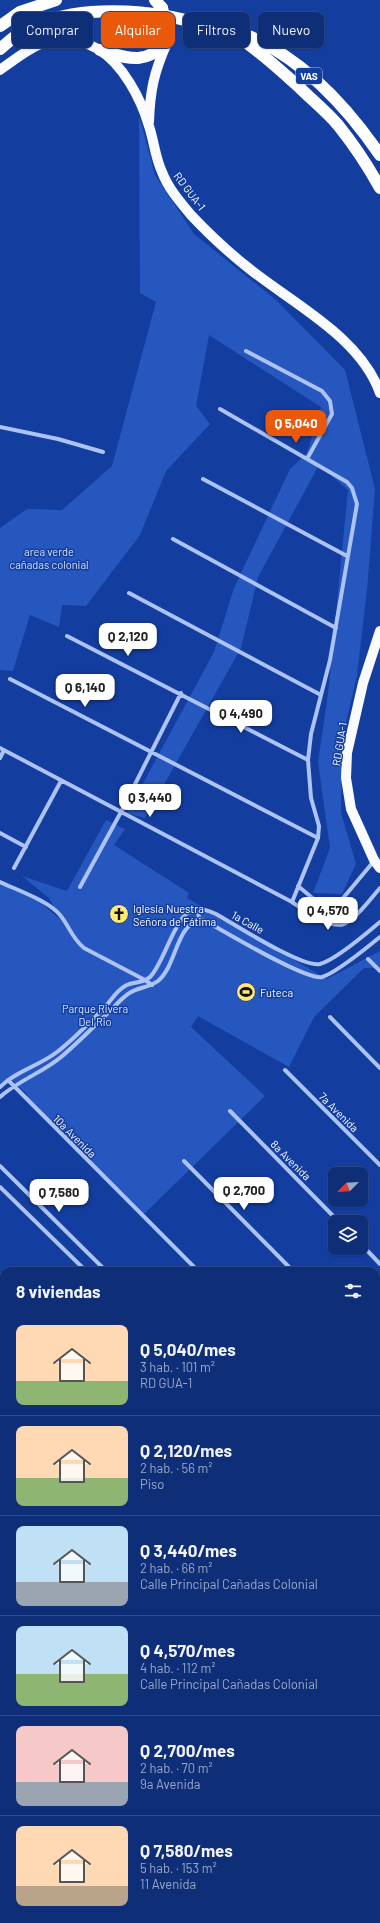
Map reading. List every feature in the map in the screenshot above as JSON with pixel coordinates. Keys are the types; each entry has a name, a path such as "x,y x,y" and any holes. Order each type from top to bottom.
{"highway":[{"path":"0,26 20,12 56,0"},
{"name":"VAS","path":"0,44 11,33 33,19 55,11 85,6 127,6 163,10 198,19 240,32 271,45 300,66 350,115 380,155"},
{"name":"VAS","path":"0,49 14,37 36,24 56,17 86,12 127,12 163,16 198,23 239,38 265,56 338,124 367,164 380,188"},
{"path":"100,50 130,59 151,56 160,48"}],"main road":[{"name":"RD GUA-1","path":"0,70 38,44 52,39 75,40 88,44 100,50 112,60 127,80 140,104 149,126 154,150 162,174 175,195 191,215 246,267 340,337 358,354 370,371 380,393"},
{"path":"149,126 150,104 156,68 164,48"},
{"name":"RD GUA-1","path":"378,864 351,809 346,778 347,753 363,683 380,631"}],"street":[{"path":"246,351 322,391 330,401 332,414 307,459"},
{"path":"220,409 347,482 352,488 357,504 336,628 322,695 311,734 308,760 311,798 319,826 318,838 292,902"},
{"path":"0,427 103,452"},
{"path":"203,479 347,556"},
{"path":"173,539 336,628"},
{"path":"128,593 322,695"},
{"path":"67,636 181,693 308,760"},
{"path":"10,678 318,838"},
{"path":"80,887 121,812 181,693"},
{"path":"0,758 2,749 292,902 312,915 333,924 344,924 352,918 380,888"},
{"path":"14,868 61,781"},
{"path":"0,832 26,847"},
{"path":"298,886 316,901 329,905 339,903 378,864"},
{"path":"0,882 53,908 61,916 75,941 84,948 152,985"},
{"path":"0,1087 8,1080 56,1053 104,1008 124,986 145,980 158,966 183,918 196,908 200,920 194,921 187,927 162,977 152,985 127,994 61,1058 38,1073 13,1086 0,1097"},
{"name":"1a Calle","path":"196,908 216,914 290,955 311,964 326,961 362,937 380,922"},
{"name":"1a Calle","path":"200,920 296,970 315,977 321,977 333,971 380,937"},
{"path":"368,959 380,971"},
{"path":"330,1018 380,1068"},
{"name":"7a Avenida","path":"286,1070 380,1165"},
{"name":"10a Avenida","path":"8,1080 194,1267"},
{"name":"8a Avenida","path":"230,1111 332,1215"},
{"path":"184,1161 289,1267"},
{"path":"0,1166 102,1267"},
{"path":"0,1187 82,1267"},
{"path":"368,1251 380,1264"}],"green space":[{"name":"area verde cañadas colonial","path":"139,115 155,175 194,234 276,300 345,370 375,489 367,590 357,675 342,740 341,813 356,864 342,894 313,893 330,848 318,762 328,694 348,490 319,465 258,577 241,648 145,818 127,813 214,652 234,588 290,469 307,453 321,407 209,335 196,406 210,424 166,471 140,535 86,606 62,605 59,627 30,615 13,671 0,670 0,528 27,509 62,510 112,466 156,302 140,293"},
{"name":"Parque Rivera Del Rio","path":"106,820 125,829 114,845 189,893 187,898 327,979 380,951 380,968 364,968 314,1017 289,1067 198,1016 191,1027 265,1096 142,1216 23,1097 28,1095 9,1077 0,1083 0,882 39,901 63,922 49,898 22,876 67,891"}],"place":[{"name":"Iglesia Nuestra Señora de Fátima","path":"119,914"},
{"name":"Futeca","path":"246,992"}]}
